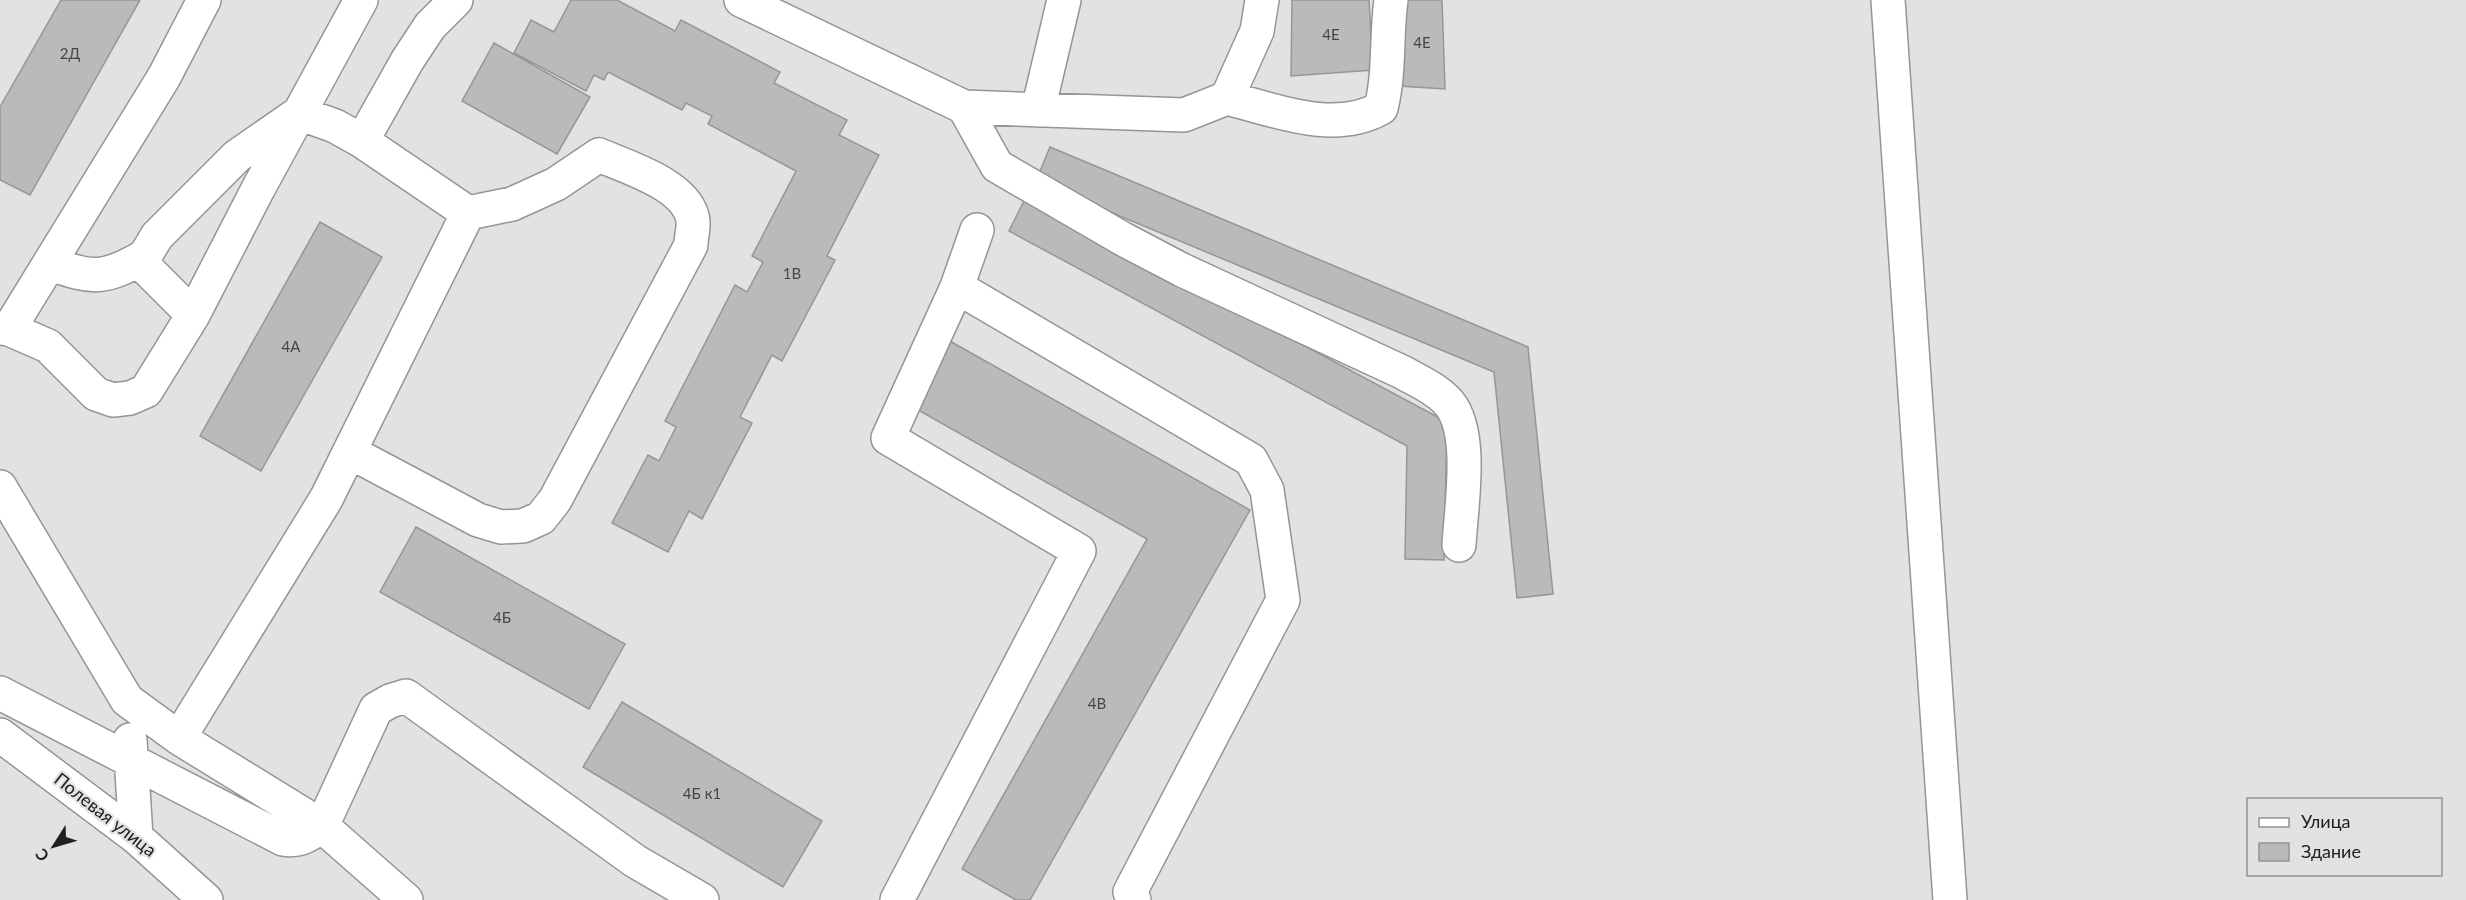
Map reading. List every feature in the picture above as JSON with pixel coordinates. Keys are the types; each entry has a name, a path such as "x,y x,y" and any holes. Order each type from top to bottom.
{"street":[{"path":"204,0 164,77 50,263 4,329 48,346 96,394 113,400 130,398 146,391 193,315 361,0"},
{"path":"362,141 407,61 430,26 456,0"},
{"path":"741,0 964,107 1184,115 1227,98 1312,120 1366,117 1381,108 1386,86 1387,25 1391,0"},
{"path":"1038,110 1064,0"},
{"path":"1227,98 1257,31 1262,0"},
{"path":"1888,0 1950,900"},
{"path":"964,107 997,166 1123,239 1182,270 1402,372 1433,389 1448,401 1457,415 1464,446 1459,545"},
{"path":"50,263 74,272 102,276 145,256 157,236 237,156 299,113"},
{"path":"299,113 335,126 362,141 468,213 512,204 556,184 599,155 659,182 680,196 693,217 691,244 555,500 541,518 523,526 501,527 478,520 350,453"},
{"path":"179,738 326,499 468,213"},
{"path":"897,900 1079,551 888,438 957,287 977,230"},
{"path":"145,256 146,268 193,315"},
{"path":"957,287 1251,460 1267,490 1283,600 1130,892 1134,900"},
{"path":"0,487 127,700 179,738 322,826 406,900"},
{"path":"0,693 131,758 283,839 295,841 310,835 322,826 376,709 406,696 635,861 702,900"},
{"path":"127,700 136,837"},
{"name":"Полевая улица","path":"0,735 136,837 206,900"}],"building":[{"path":"61,0 140,0 30,195 0,180 0,107"},
{"path":"571,0 617,0 675,31 681,20 780,72 774,83 847,120 839,135 879,155 827,256 835,260 782,361 772,355 740,417 752,423 702,519 689,511 668,552 612,523 648,455 659,461 676,427 665,421 735,285 747,292 763,262 752,256 796,171 708,124 712,116 686,103 682,110 608,72 604,80 594,75 586,91 514,53 531,20 554,32"},
{"path":"1292,0 1369,0 1373,70 1291,76"},
{"path":"1402,0 1442,0 1445,89 1399,86"},
{"path":"494,43 590,97 557,154 462,101"},
{"path":"1050,147 1528,347 1553,594 1517,598 1494,372 1036,181"},
{"path":"1026,197 1447,422 1444,560 1405,559 1407,446 1009,231"},
{"path":"320,222 382,257 261,471 200,436"},
{"path":"948,340 1250,510 1030,900 1016,900 962,869 1147,539 911,406"},
{"path":"416,527 625,644 589,709 380,592"},
{"path":"622,702 822,821 783,887 583,767"}]}
